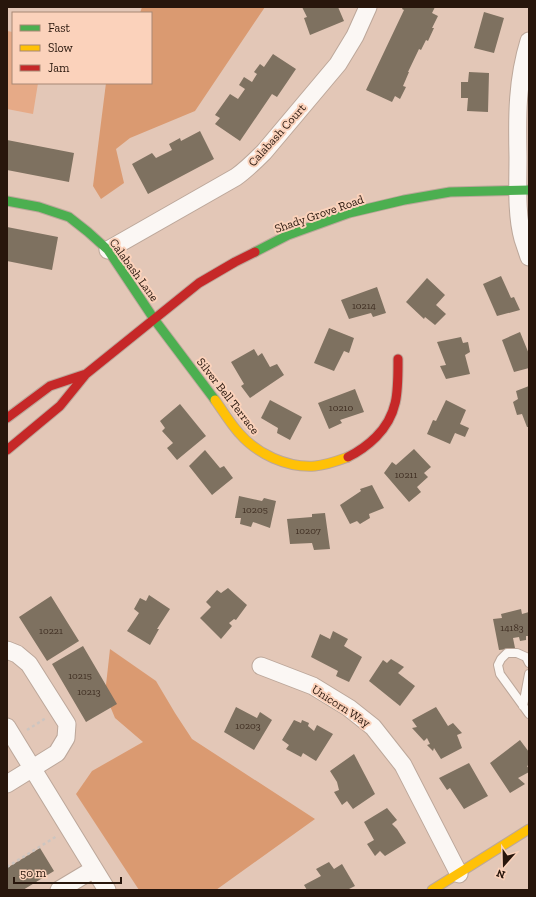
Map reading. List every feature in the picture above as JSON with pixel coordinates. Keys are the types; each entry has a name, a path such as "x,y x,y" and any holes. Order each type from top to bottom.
{"main road":[{"name":"Shady Grove Road","path":"7,450 60,406 86,374 199,283 235,262 288,235 349,213 404,200 450,192 524,190"},
{"name":"Calabash Lane","path":"7,201 39,207 69,217 88,232 108,250 154,319"},
{"name":"Silver Bell Terrace","path":"154,319 239,433 253,446 270,456 291,465 313,467 332,463 348,457 363,448 379,435 389,422 395,404 398,386 398,360"},
{"name":"Shady Grove Road","path":"7,418 50,386 86,374"},
{"path":"432,890 461,877 529,829"}],"street":[{"name":"Calabash Court","path":"108,250 236,177 256,161 338,64 350,46 368,7"},
{"path":"529,41 522,66 518,117 524,190 521,229 529,257"},
{"path":"7,650 18,654 29,664 67,724 66,738 57,753 7,784"},
{"name":"Unicorn Way","path":"261,666 313,686 349,708 373,727 403,766 461,877"},
{"path":"14,730 33,768 107,890"},
{"path":"58,890 94,869"}],"lane":[{"path":"529,663 526,657 517,653 507,653 498,665 500,674 529,714"},
{"path":"523,706 529,674"}],"path":[{"path":"14,730 59,711"},
{"path":"7,867 58,835"}],"shaded area":[{"path":"142,7 265,7 195,111 130,138 116,149 124,183 101,199 93,186 106,84 152,84 152,12 140,12"},
{"path":"7,31 12,32 12,84 38,84 33,114 7,109"},
{"path":"110,649 156,681 192,739 315,819 216,890 139,890 76,794 92,771 143,742 115,718 105,694"}],"building":[{"path":"302,7 338,7 344,21 310,35 304,18 307,17"},
{"path":"403,7 435,7 432,13 438,16 428,41 426,40 421,50 419,49 408,72 403,86 406,87 400,99 395,96 392,102 366,90 404,10 402,9"},
{"path":"484,12 504,18 494,53 474,48"},
{"path":"273,54 296,69 277,97 272,94 240,141 215,124 220,118 215,115 230,94 238,99 245,89 239,85 244,77 252,82 257,74 254,72 260,64 264,67"},
{"path":"469,72 489,73 488,112 467,111 468,98 461,98 461,82 468,82"},
{"path":"200,131 214,159 148,194 132,164 152,153 156,158 172,150 169,144 180,138 181,141"},
{"path":"7,140 74,153 69,182 7,170"},
{"path":"7,227 58,237 52,270 7,261"},
{"path":"501,276 511,298 514,297 520,310 497,316 483,284"},
{"path":"427,278 445,295 436,305 446,314 435,325 425,317 424,319 406,302"},
{"path":"377,287 386,313 373,317 371,313 349,319 341,300"},
{"path":"329,328 354,338 349,353 344,351 334,371 314,363"},
{"path":"520,332 529,354 529,368 514,372 502,340"},
{"path":"461,337 463,343 468,342 470,352 465,355 470,374 446,379 440,366 446,365 437,342"},
{"path":"254,349 258,356 262,353 270,367 277,364 284,375 250,398 241,386 244,384 231,362"},
{"path":"529,386 529,427 527,427 522,414 517,415 513,402 518,399 516,391"},
{"path":"355,389 364,412 340,420 342,423 329,429 318,403"},
{"path":"270,400 302,417 290,440 277,433 278,428 261,418"},
{"path":"446,400 466,410 460,424 469,428 465,437 455,433 450,444 427,434 433,420 436,421"},
{"path":"180,404 206,436 177,460 167,448 173,443 162,431 165,428 160,421"},
{"path":"414,449 431,467 424,473 428,477 417,487 421,492 409,502 384,473 392,462 396,465"},
{"path":"205,450 220,468 224,466 233,478 212,495 189,466"},
{"path":"372,485 384,508 369,514 370,518 360,524 357,521 350,524 340,505 361,491 360,489"},
{"path":"239,496 262,501 264,498 276,501 270,528 253,522 251,527 240,524 241,518 235,518"},
{"path":"325,513 330,549 314,550 312,543 290,544 287,519 312,517 312,514"},
{"path":"228,588 247,605 236,620 234,619 229,623 232,626 221,639 200,618 211,607 206,602 217,590 221,593"},
{"path":"149,595 170,609 157,629 159,629 150,645 127,631 139,613 134,609 140,598 146,601"},
{"path":"51,596 79,641 47,661 19,617"},
{"path":"521,609 522,614 529,612 529,636 526,636 526,640 520,641 519,637 513,638 515,648 499,650 493,619 502,618 501,614"},
{"path":"333,631 348,639 344,646 362,657 349,682 336,676 338,671 311,657 320,634 330,639"},
{"path":"83,646 117,704 86,722 52,664"},
{"path":"391,659 404,667 398,673 415,686 400,706 369,681 383,660 387,663"},
{"path":"236,707 257,718 260,712 272,720 254,750 224,732"},
{"path":"436,707 448,726 453,723 462,733 457,735 462,748 441,759 434,748 433,751 427,745 430,744 427,738 424,741 412,728 417,727 412,720"},
{"path":"294,720 301,723 302,720 309,723 308,726 314,731 317,725 333,734 316,761 303,753 301,757 286,749 289,745 282,740"},
{"path":"520,740 529,752 529,765 527,766 529,772 518,778 525,784 510,793 490,763"},
{"path":"354,754 375,794 353,809 347,801 342,805 334,792 339,790 337,782 330,771"},
{"path":"469,763 488,796 464,809 450,788 447,790 439,778"},
{"path":"387,808 397,820 392,824 406,843 385,856 380,851 375,856 367,844 374,840 364,822"},
{"path":"40,848 54,871 23,890 7,890 7,868"},
{"path":"329,862 334,869 342,864 355,886 347,890 307,890 304,885 321,876 316,869"}],"traffic: fast":[{"path":"255,252 288,235 349,213 404,200 450,192 529,190"},
{"path":"7,201 39,207 69,217 108,250 154,319 215,400"}],"traffic: slow":[{"path":"215,400 246,441 273,458 294,465 315,466 328,464 348,457"},
{"path":"432,890 529,829"}],"traffic: jam":[{"path":"7,450 60,406 86,374 199,283 255,252"},
{"path":"348,457 373,440 384,428 389,419 396,401 398,359"},
{"path":"7,418 50,386 86,374"}]}
